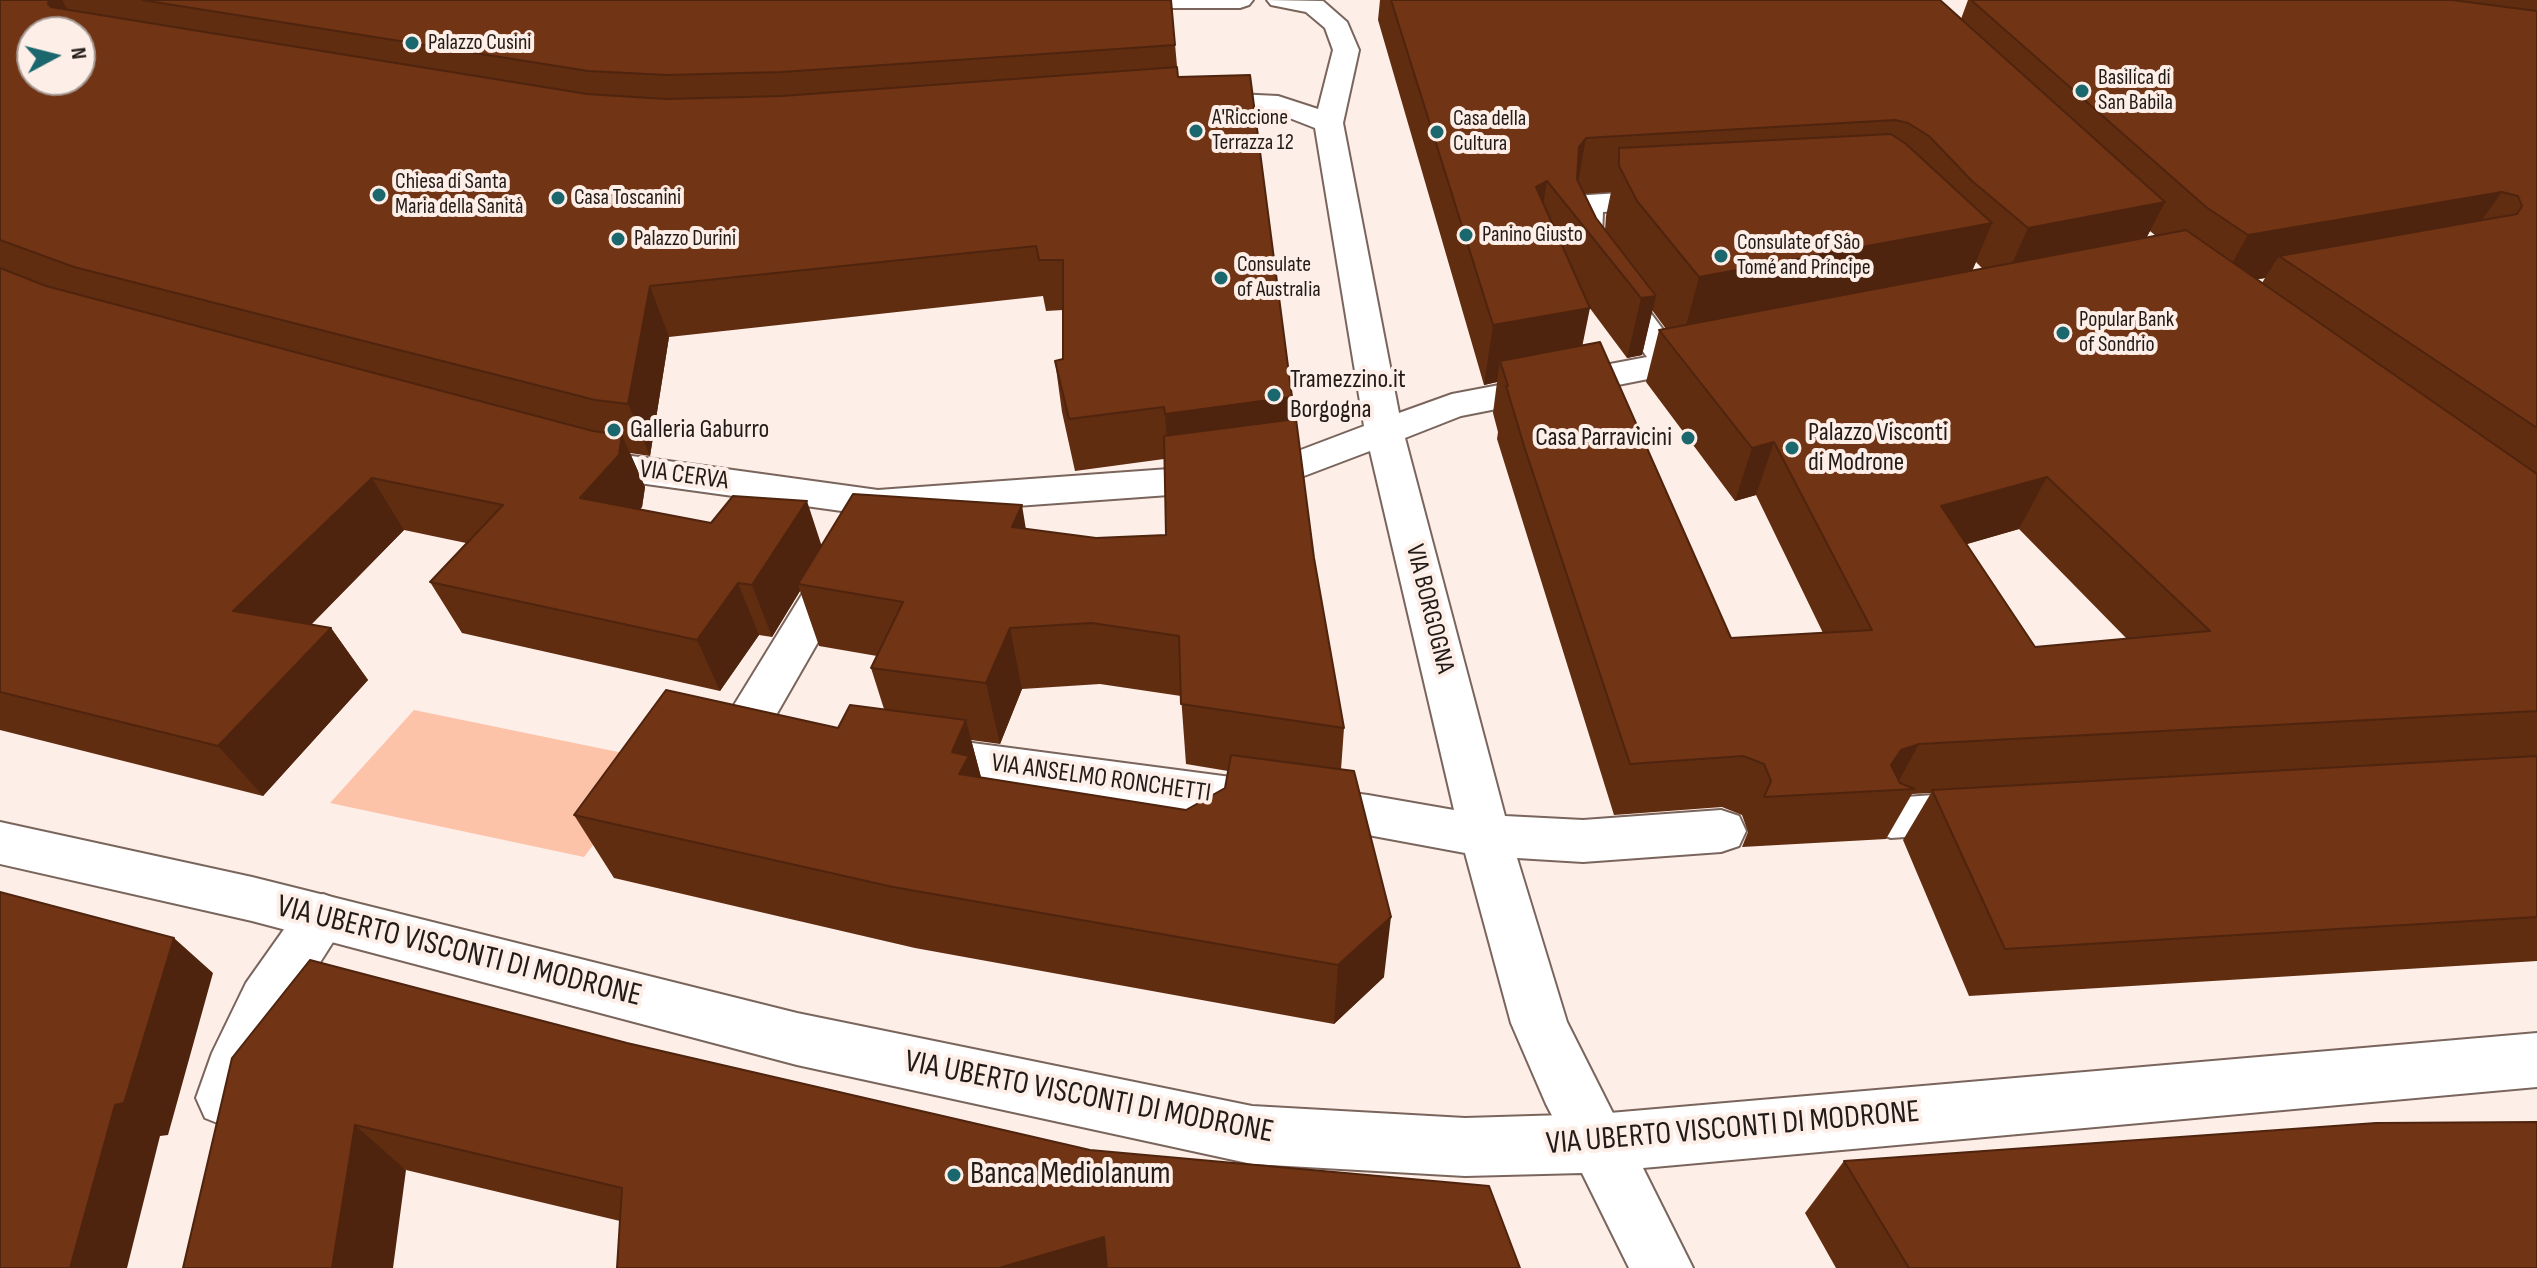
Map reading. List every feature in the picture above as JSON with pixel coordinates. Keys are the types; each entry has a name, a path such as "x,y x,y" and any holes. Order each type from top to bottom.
{"street":[{"path":"1135,0 1240,0"},
{"path":"1173,101 1223,99 1278,104 1329,123 1346,50 1338,27 1314,6 1280,0"},
{"name":"VIA BORGOGNA","path":"1329,123 1384,431 1485,836 1539,1023 1566,1085 1662,1268"},
{"path":"1670,364 1604,274 1586,235 1588,204 1695,198"},
{"name":"VIA CERVA","path":"546,448 617,467 878,503 1169,482 1304,463 1452,406 1731,352"},
{"path":"821,742 743,731 878,503"},
{"name":"VIA ANSELMO RONCHETTI","path":"884,750 1368,815 1485,836 1583,841 1721,831"},
{"path":"1891,818 2016,810"},
{"name":"VIA UBERTO VISCONTI DI MODRONE","path":"0,843 323,917 797,1039 1252,1135 1465,1147 1598,1143 2537,1060"},
{"path":"212,1152 230,1082 250,1030 286,966 323,917"}],"shaded area":[{"path":"414,710 657,760 584,857 330,803"}],"building":[{"path":"0,0 49,0 51,7 587,94 666,99 782,96 1177,67 1178,77 1250,75 1292,397 1165,414 1164,407 1069,419 1055,361 1063,359 1063,260 1039,260 1036,246 650,286 628,404 595,400 74,267 0,240"},
{"path":"142,0 1171,0 1175,45 782,72 667,75 588,71"},
{"path":"1391,0 1940,0 2165,202 2028,228 1972,181 1929,136 1908,123 1895,120 1586,138 1579,147 1577,179 1596,218 1656,296 1641,298 1547,181 1536,187 1590,308 1493,325"},
{"path":"1971,0 2452,0 2537,11 2537,428 2279,256 2517,214 2522,206 2518,196 2502,192 2248,235 2206,207"},
{"path":"1891,134 1906,144 1992,223 1699,277 1637,201 1619,166 1619,148"},
{"path":"2186,230 2537,474 2537,711 1919,744 1901,750 1891,765 1900,783 1915,789 1764,797 1771,781 1764,764 1743,756 1630,764 1525,449 1500,361 1600,342 1731,638 1872,630 1774,442 1752,448 1659,330","holes":["2047,477 2210,631 2035,647 1941,506"]},
{"path":"0,268 46,286 593,431 622,435 619,455 580,498 711,523 733,496 807,501 752,585 738,583 697,640 430,582 503,505 372,478 233,611 331,628 218,746 0,692"},
{"path":"1296,419 1314,558 1344,728 1181,704 1179,636 1092,623 1010,628 986,683 871,668 903,602 798,584 853,494 1022,505 1012,527 1096,538 1166,535 1164,436"},
{"path":"666,690 838,728 850,705 966,720 952,752 969,756 959,774 1186,810 1225,788 1231,755 1354,771 1391,917 1338,965 893,887 574,815"},
{"path":"2537,756 2537,917 2005,949 1932,790"},
{"path":"0,892 174,938 124,1103 115,1105 70,1268 0,1268"},
{"path":"310,960 627,1043 1090,1150 1489,1186 1520,1268 1107,1268 1104,1237 999,1268 617,1268 622,1188 355,1125 332,1268 183,1268 232,1058"},
{"path":"2537,1122 2537,1268 1909,1268 1844,1161 2376,1123"}],"place":[{"name":"Palazzo Cusini","path":"412,43"},
{"name":"Basilica di San Babila","path":"2082,91"},
{"name":"A'Riccione Terrazza 12","path":"1196,131"},
{"name":"Casa della Cultura","path":"1437,132"},
{"name":"Chiesa di Santa Maria della Sanità","path":"379,195"},
{"name":"Casa Toscanini","path":"558,198"},
{"name":"Panino Giusto","path":"1466,235"},
{"name":"Palazzo Durini","path":"618,239"},
{"name":"Consulate of São Tomé and Príncipe","path":"1721,256"},
{"name":"Consulate of Australia","path":"1221,278"},
{"name":"Popular Bank of Sondrio","path":"2063,333"},
{"name":"Tramezzino.it Borgogna","path":"1274,395"},
{"name":"Galleria Gaburro","path":"614,430"},
{"name":"Casa Parravicini","path":"1688,438"},
{"name":"Palazzo Visconti di Modrone","path":"1792,448"},
{"name":"Banca Mediolanum","path":"954,1175"}]}
